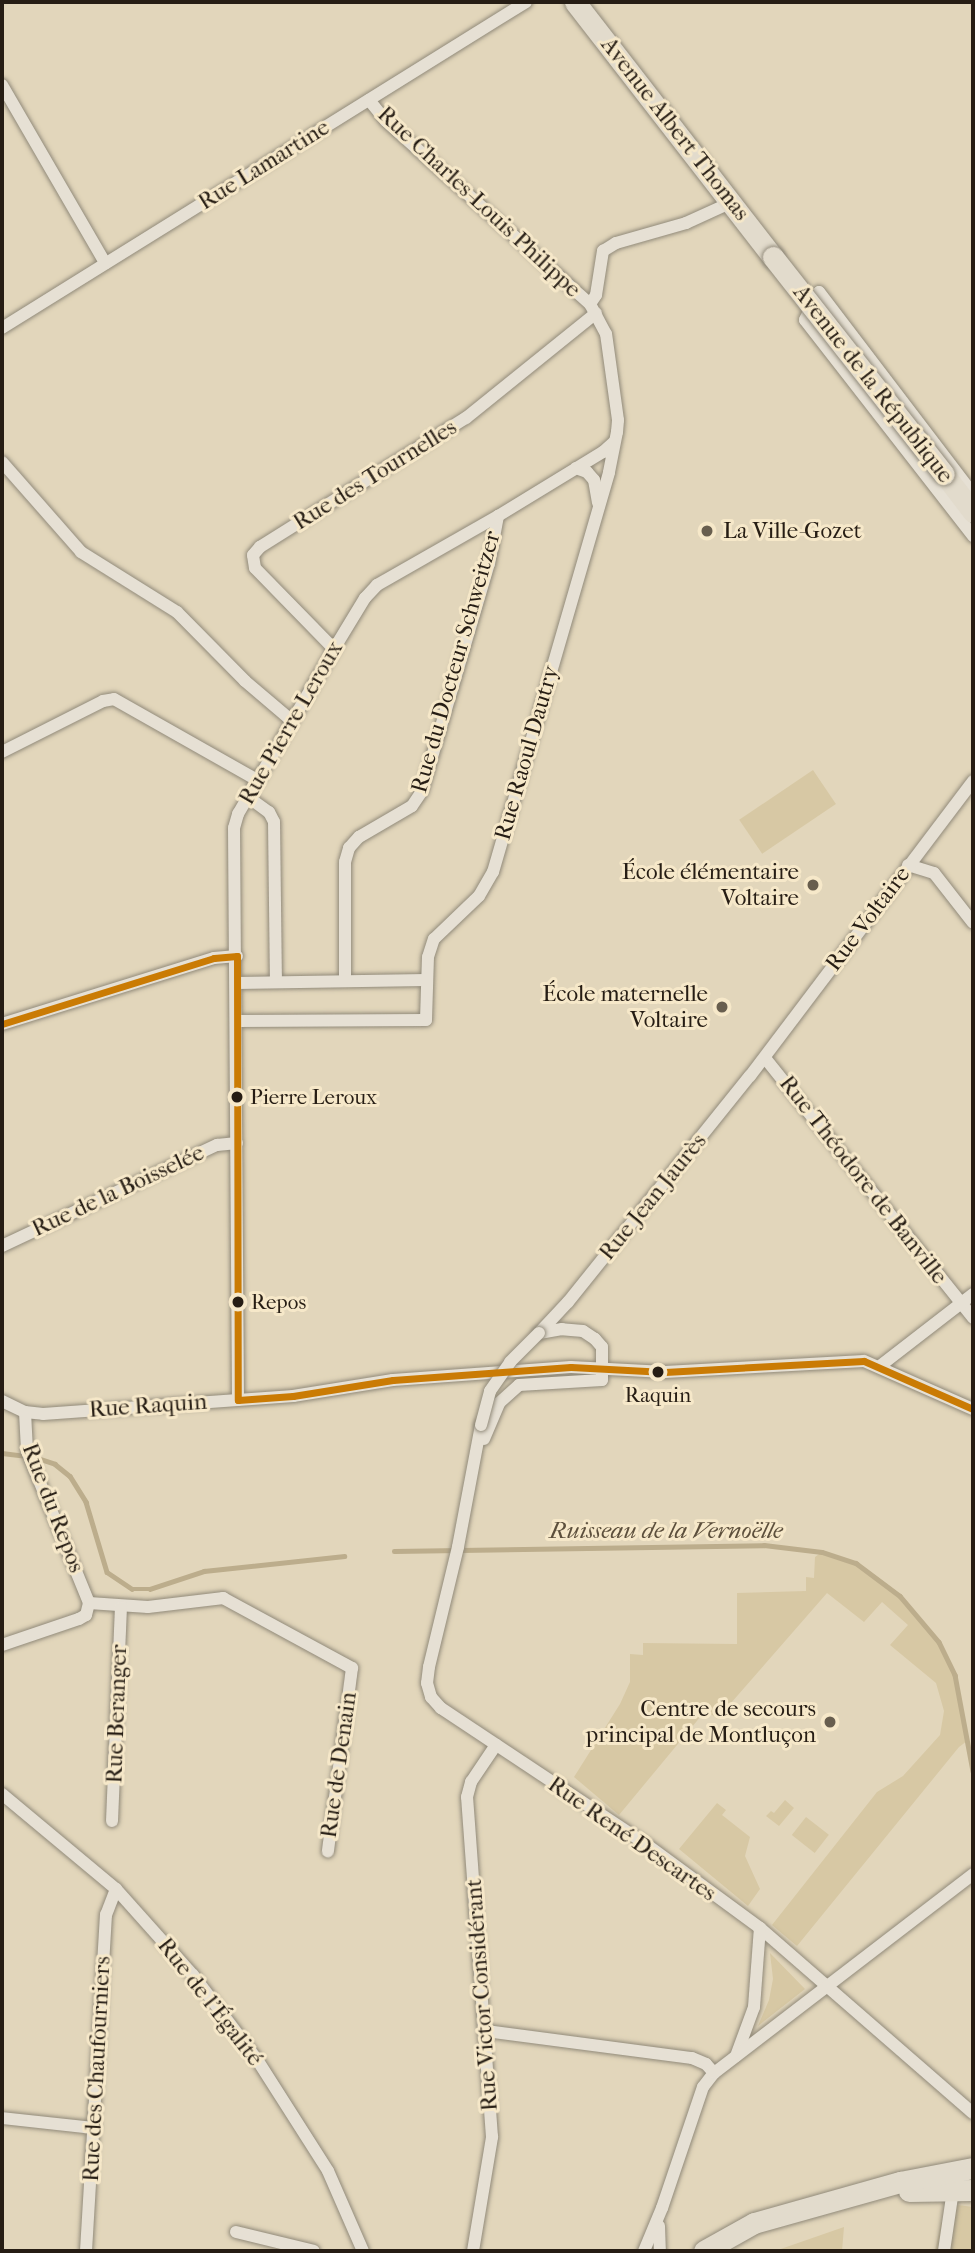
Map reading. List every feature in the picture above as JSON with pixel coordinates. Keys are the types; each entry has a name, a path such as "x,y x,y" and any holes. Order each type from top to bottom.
{"main road":[{"name":"Avenue Albert Thomas","path":"575,2 773,257"},
{"name":"Avenue de la République","path":"773,257 973,512"},
{"path":"704,2251 754,2223 900,2182 973,2168"},
{"path":"858,2194 930,2190 966,2192"}],"street":[{"name":"Rue Lamartine","path":"2,328 526,2"},
{"path":"2,85 105,263"},
{"name":"Rue Charles-Louis Philippe","path":"369,100 386,121 593,309"},
{"path":"593,309 603,251 616,243 686,223 732,202"},
{"path":"973,494 819,292 805,320 973,536"},
{"name":"Rue Raoul Dautry","path":"237,1021 426,1020 428,957 435,939 479,896 493,872 612,462 618,419 606,334 593,309"},
{"name":"Rue des Tournelles","path":"334,649 255,568 253,555 260,547 466,418 593,309"},
{"name":"Rue Pierre Leroux","path":"238,1400 237,956 234,828 291,720 365,598 377,585 498,516 614,442"},
{"path":"2,462 81,552 177,612 245,681 291,720"},
{"path":"576,468 587,472 594,480 599,507"},
{"name":"Rue du Docteur Schweitzer","path":"345,981 345,862 349,848 359,837 412,806 422,791 489,564 498,516"},
{"path":"2,752 103,701 114,699 257,780"},
{"name":"Rue Voltaire","path":"765,1058 973,781"},
{"path":"248,797 269,812 274,822 276,982"},
{"path":"908,866 934,873 973,923"},
{"path":"2,1024 214,958 237,956"},
{"path":"237,983 426,980"},
{"name":"Rue Jean Jaurès","path":"432,1697 427,1683 429,1667 457,1551 481,1425 491,1391 510,1362 568,1302 765,1058"},
{"name":"Rue Théodore de Banville","path":"765,1058 973,1318"},
{"name":"Rue de la Boisselée","path":"2,1246 217,1145 237,1143"},
{"path":"880,1366 973,1293"},
{"path":"539,1333 562,1329 583,1331 603,1348 604,1369"},
{"name":"Rue Raquin","path":"25,1412 43,1414 293,1396 393,1380 571,1367 665,1372 864,1361 973,1409"},
{"name":"Rue Jean Jaurès","path":"474,1465 499,1403 519,1385 602,1380 604,1369"},
{"path":"2,1401 25,1412"},
{"name":"Rue du Repos","path":"25,1412 29,1456 89,1603"},
{"name":"Rue de Denain","path":"89,1603 148,1607 223,1598 352,1668 328,1851"},
{"path":"2,1645 79,1619 86,1615 89,1603"},
{"name":"Rue Beranger","path":"112,1821 121,1607"},
{"name":"Rue René Descartes","path":"432,1697 441,1708 647,1845 760,1928 827,1989 973,2113"},
{"name":"Rue Victor Considérant","path":"473,2251 492,2137 467,1797 471,1782 496,1745"},
{"name":"Rue de l'Égalité","path":"2,1794 116,1889 194,1975 258,2061 328,2171 363,2251"},
{"path":"644,2251 662,2208 703,2087 714,2073 827,1989 973,1874"},
{"name":"Rue des Chaufourniers","path":"86,2251 106,1915 116,1889"},
{"path":"736,2056 754,2007 760,1928"},
{"path":"486,2032 692,2058 706,2064 714,2073"},
{"path":"2,2118 94,2128"},
{"path":"930,2190 944,2183 973,2182"},
{"path":"944,2251 947,2220 966,2192"},
{"path":"947,2220 966,2192"},
{"path":"660,2251 658,2235 662,2208"},
{"path":"236,2232 314,2251"}],"shaded area":[{"path":"813,770 836,804 762,854 739,820"},
{"path":"822,1552 856,1563 900,1596 939,1642 955,1675 967,1741 959,1747 797,1946 772,1925 877,1792 903,1776 940,1735 944,1711 936,1683 890,1645 908,1625 882,1602 864,1622 827,1593 717,1719 706,1710 619,1815 574,1777 620,1704 630,1682 630,1654 643,1655 643,1643 737,1644 737,1593 806,1591 806,1577 814,1578 815,1557"},
{"path":"785,1800 794,1808 779,1826 766,1816 771,1811 774,1813"},
{"path":"717,1803 726,1810 722,1815 750,1837 745,1856 760,1889 748,1906 679,1849"},
{"path":"806,1817 829,1835 815,1853 792,1835"},
{"path":"770,1953 805,1989 758,2026 769,2000 773,1979"},
{"path":"958,2205 973,2207 973,2251 935,2251 941,2223"},
{"path":"844,2227 842,2251 775,2251"}],"waterway":[{"name":"Ruisseau de la Vernoëlle","path":"2,1453 25,1456"},
{"name":"Ruisseau de la Vernoëlle","path":"34,1457 55,1464 70,1476 86,1502 107,1572 132,1589 150,1589 204,1571 344,1556"},
{"name":"Ruisseau de la Vernoëlle","path":"394,1551 764,1545 822,1552 856,1563 900,1596 939,1642 955,1675 973,1771"}],"transit line":[{"path":"237,956 238,1400"},
{"path":"2,1024 214,958 237,956"},
{"path":"238,1400 293,1396 393,1380 571,1367 665,1372 864,1361 973,1409"}],"place":[{"name":"La Ville-Gozet","path":"707,531"},
{"name":"École élémentaire Voltaire","path":"813,885"},
{"name":"École maternelle Voltaire","path":"722,1007"},
{"name":"Pierre Leroux","path":"237,1097"},
{"name":"Repos","path":"238,1302"},
{"name":"Raquin","path":"658,1372"},
{"name":"Centre de secours principal de Montluçon","path":"830,1722"}]}
